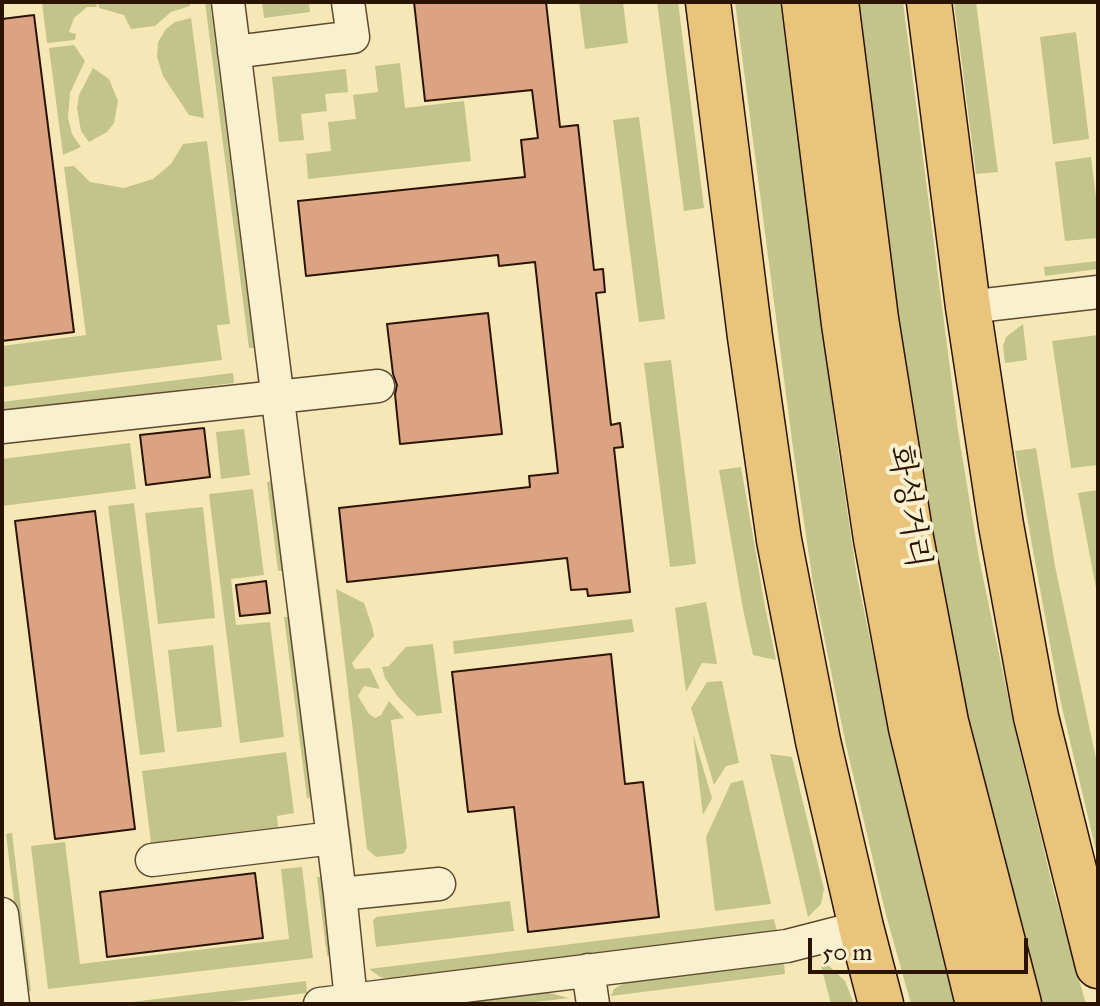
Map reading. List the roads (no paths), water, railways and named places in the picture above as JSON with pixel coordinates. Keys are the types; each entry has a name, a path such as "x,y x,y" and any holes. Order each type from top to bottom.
{"main road":[{"path":"708,2 779,540 818,741 881,1004"},
{"name":"화성거리","path":"804,2 844,324 876,539 911,728 978,1004"},
{"name":"화성거리","path":"836,2 876,319 911,538 946,722 1019,1004"},
{"path":"929,2 968,307 1001,525 1036,717 1098,966"}],"street":[{"path":"228,2 340,894 336,1002 787,946 861,927"},
{"path":"234,52 353,37 348,2"},
{"path":"968,307 1098,292"},
{"path":"2,427 378,386"},
{"path":"152,860 333,838"},
{"path":"340,894 439,884"},
{"path":"2,914 13,1004"},
{"path":"588,970 593,1004"}]}
